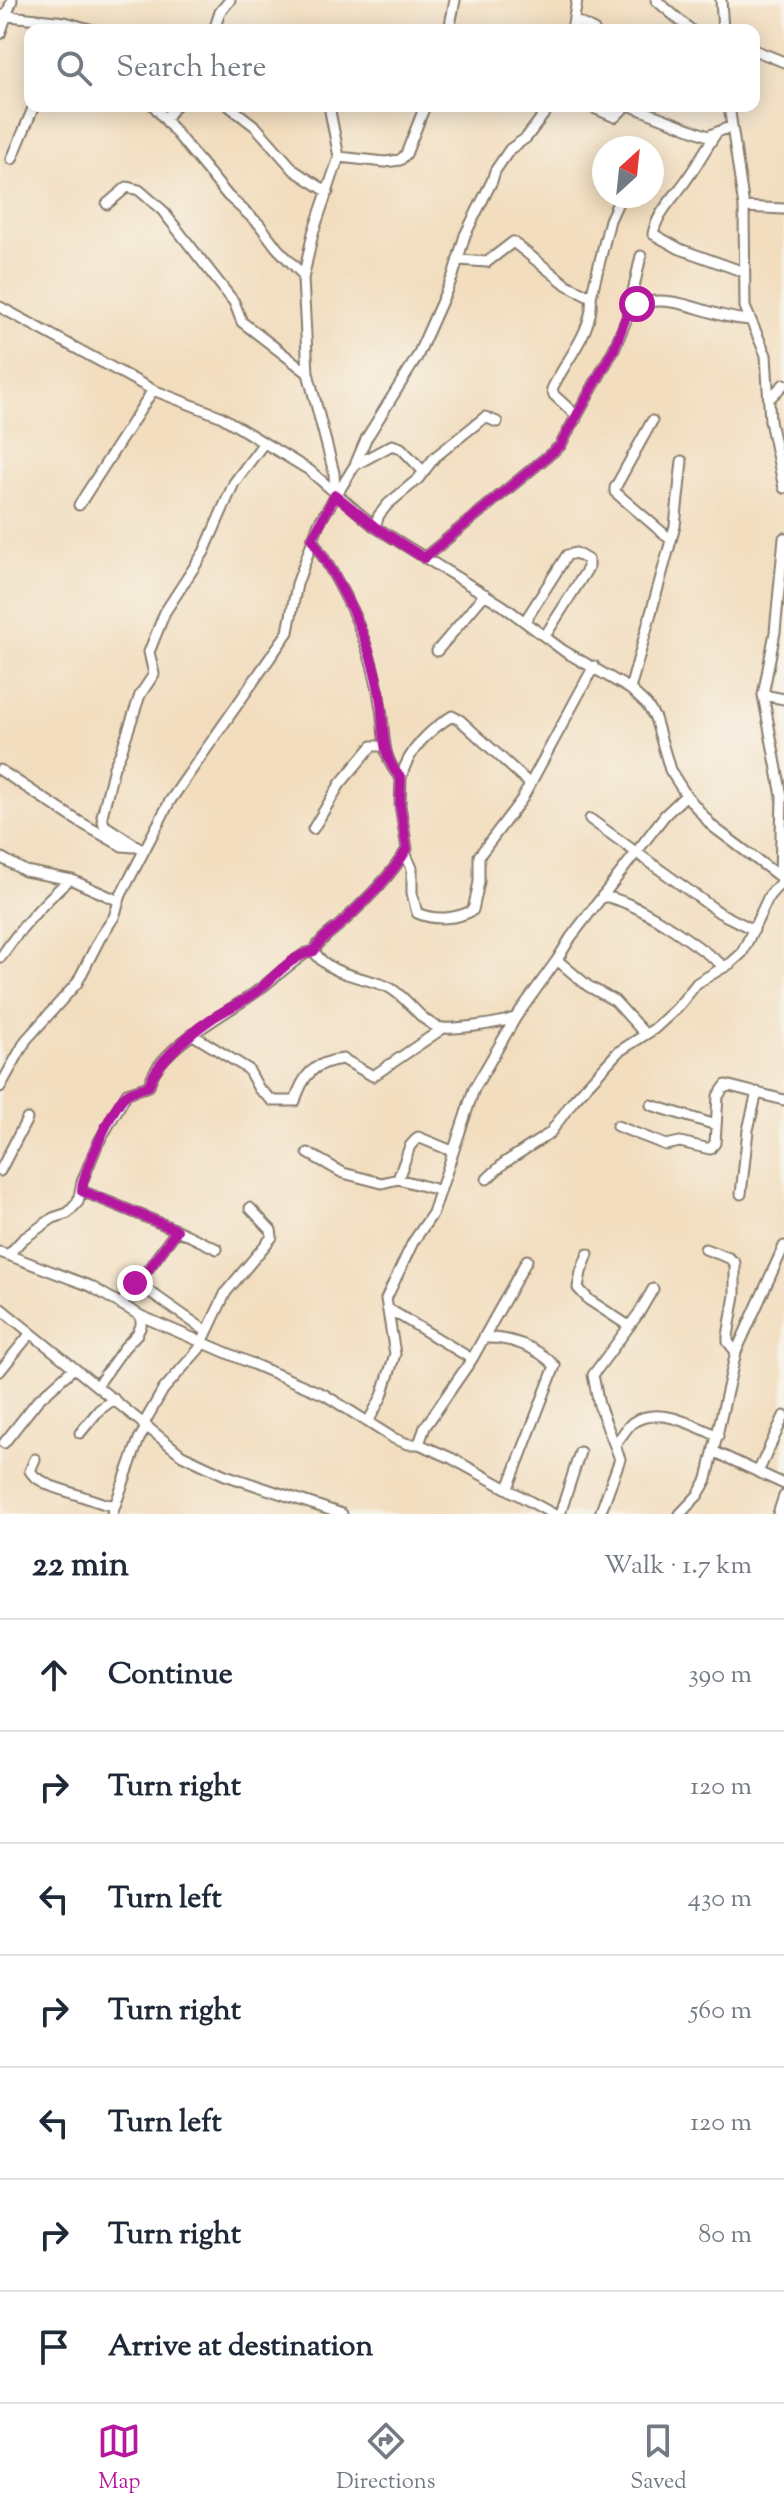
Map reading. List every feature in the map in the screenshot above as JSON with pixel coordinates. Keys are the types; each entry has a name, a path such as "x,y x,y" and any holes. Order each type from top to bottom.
{"street":[{"path":"0,34 3,15 12,0"},
{"path":"216,24 220,12 230,0"},
{"path":"450,24 455,0"},
{"path":"573,24 577,0"},
{"path":"656,0 684,24"},
{"path":"721,0 723,24"},
{"path":"3,15 52,24"},
{"path":"760,52 784,62"},
{"path":"12,159 32,112"},
{"path":"160,112 228,196 259,224 303,275"},
{"path":"166,118 170,112"},
{"path":"237,112 256,127 295,171 328,192"},
{"path":"330,112 339,157 313,233 303,275 308,373 334,473 335,495"},
{"path":"339,157 385,162 400,160 408,149 423,112"},
{"path":"0,1087 26,1040 77,983 114,917 142,847 170,801 288,632 297,584 312,539 355,465 366,439 417,357 459,260 465,235 500,162 510,149 526,138 546,112"},
{"path":"603,112 615,117 621,112"},
{"path":"645,112 708,136 732,126"},
{"path":"730,112 744,207 745,307 766,355 770,421 783,483"},
{"path":"715,135 690,175 665,206 653,234 680,249 744,272"},
{"path":"107,204 127,187 146,195 162,210 219,281 234,302 242,322 308,373"},
{"path":"744,207 784,209"},
{"path":"576,419 552,389 592,312 591,297 616,208"},
{"path":"459,260 487,262 513,242 567,285 591,297"},
{"path":"424,558 560,446 614,349 629,309 641,256"},
{"path":"629,309 637,304 670,301 688,303 712,315 750,320"},
{"path":"0,307 153,390 220,416 309,470 375,527 485,594 564,651 630,689 647,705 655,718 670,770 686,795 712,826 782,879"},
{"path":"769,399 784,384"},
{"path":"79,505 153,390"},
{"path":"375,527 382,509 443,451 485,417 497,422"},
{"path":"652,421 615,488 620,496 670,539"},
{"path":"142,847 104,825 102,816 114,767 135,706 154,674 149,652 167,607 204,552 234,483 263,444"},
{"path":"355,465 392,445 401,448 424,472"},
{"path":"630,689 677,517 682,461"},
{"path":"487,1179 504,1163 550,1133 573,1101 618,1052 677,1008 697,983 742,953 769,896 782,879 782,796 763,695 775,632 784,538"},
{"path":"312,539 349,603 369,648 376,672 388,762 401,778"},
{"path":"525,621 567,555 576,553 588,560 588,568 545,636"},
{"path":"437,651 485,594"},
{"path":"405,853 412,868 412,893 417,913 426,917 462,917 473,910 481,852 530,784 594,666"},
{"path":"763,695 784,699"},
{"path":"4,1254 53,1218 72,1210 82,1191 82,1182 97,1145 127,1093 149,1086 151,1077 210,1020 257,991 306,953 314,951 322,938 342,924 390,874 408,845 400,805 404,764 414,750 452,716 530,784"},
{"path":"313,829 340,784 372,746 385,746"},
{"path":"0,770 122,846 142,847"},
{"path":"368,1422 382,1396 395,1354 386,1299 413,1242 433,1213 438,1190 474,1089 516,1017 602,896 673,805 686,795"},
{"path":"590,819 720,913 754,930"},
{"path":"0,857 25,871 69,880 119,901"},
{"path":"1,957 33,916 69,880"},
{"path":"602,896 622,901 663,923 725,967"},
{"path":"314,951 325,963 349,976 387,987 399,994 430,1023 442,1029"},
{"path":"557,960 588,986 615,1001 645,1034"},
{"path":"193,1035 248,1069 259,1089 273,1101 295,1101 301,1081 321,1064 343,1059 373,1076 442,1029 492,1025 516,1017"},
{"path":"0,1067 11,1068"},
{"path":"617,1126 666,1145 685,1142 706,1149 715,1143 718,1096 726,1085 784,1100"},
{"path":"741,1194 748,1130 757,1092"},
{"path":"651,1105 716,1125"},
{"path":"0,1171 27,1119"},
{"path":"398,1179 410,1146 418,1137 452,1151"},
{"path":"308,1153 343,1173 382,1183 398,1179 438,1190"},
{"path":"82,1191 217,1249"},
{"path":"112,1514 154,1404 201,1343 226,1292 272,1237 271,1230 250,1208"},
{"path":"123,1305 127,1290 140,1281 177,1230"},
{"path":"680,1514 703,1488 715,1452 736,1352 784,1246"},
{"path":"705,1249 735,1263 735,1295 728,1342 736,1352"},
{"path":"4,1254 90,1286 141,1316 325,1395 393,1438 408,1444 419,1444 553,1514"},
{"path":"588,1254 578,1288 589,1300 629,1326"},
{"path":"419,1444 425,1427 485,1338 527,1260"},
{"path":"140,1281 144,1289 206,1331"},
{"path":"600,1514 619,1464 616,1443 599,1405 593,1375 653,1289"},
{"path":"0,1308 165,1443 207,1467 342,1514"},
{"path":"387,1308 472,1359"},
{"path":"97,1386 137,1334 141,1316"},
{"path":"0,1371 30,1334"},
{"path":"485,1338 513,1340 544,1356 555,1366 508,1488"},
{"path":"4,1443 45,1394 74,1368"},
{"path":"80,1433 99,1410 114,1399"},
{"path":"758,1472 784,1416"},
{"path":"616,1443 632,1423 650,1417 671,1417 718,1436"},
{"path":"560,1514 580,1452"},
{"path":"715,1452 784,1484"},
{"path":"35,1459 30,1471 43,1482 105,1504 116,1503"},
{"path":"778,1514 784,1496"}],"route":[{"path":"135,1283 140,1281 177,1230 82,1191 82,1182 97,1145 122,1100 127,1093 149,1086 151,1077 176,1049 210,1020 257,991 306,953 314,951 322,938 342,924 390,874 408,845 400,805 401,778 388,762 376,672 349,603 312,539 319,523 335,495 375,527 424,558 560,446 614,349 629,309 637,304"}]}
